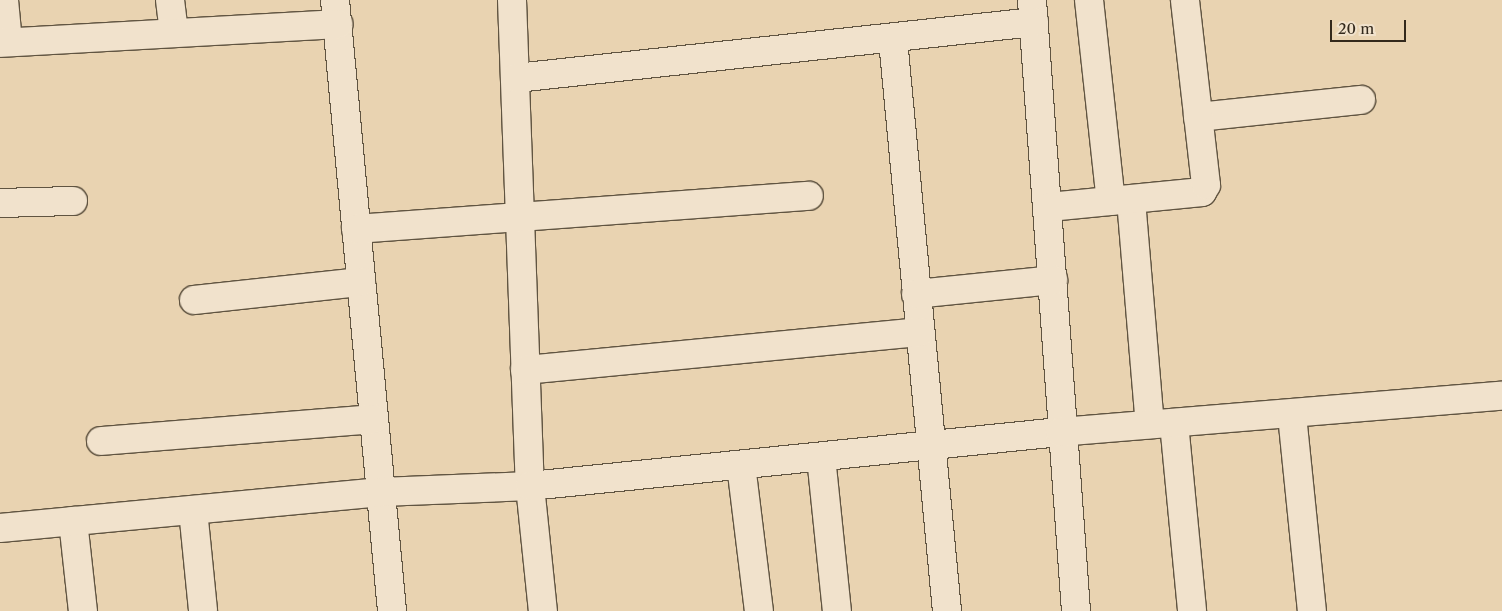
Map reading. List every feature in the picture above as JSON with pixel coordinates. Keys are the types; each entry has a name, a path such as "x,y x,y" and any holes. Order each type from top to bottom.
{"street":[{"path":"4,0 4,43 174,33 337,12 392,611"},
{"path":"170,0 174,33"},
{"path":"512,0 516,78 518,217 530,486 543,611"},
{"path":"1089,0 1121,200 1162,424 1192,611"},
{"path":"1049,207 1202,192 1206,185 1184,0"},
{"path":"516,78 893,40 1033,11 1049,207 1060,432 1076,611"},
{"path":"893,40 947,611"},
{"path":"1198,116 1361,100"},
{"path":"356,229 809,196"},
{"path":"0,203 73,201"},
{"path":"916,294 1053,280"},
{"path":"194,300 361,282"},
{"path":"525,370 920,332"},
{"path":"0,528 381,492 530,486 1060,432 1292,415 1502,396"},
{"path":"1292,415 1312,611"},
{"path":"101,441 373,418"},
{"path":"821,457 837,611"},
{"path":"742,465 758,611"},
{"path":"193,510 203,611"},
{"path":"73,521 83,611"}]}
